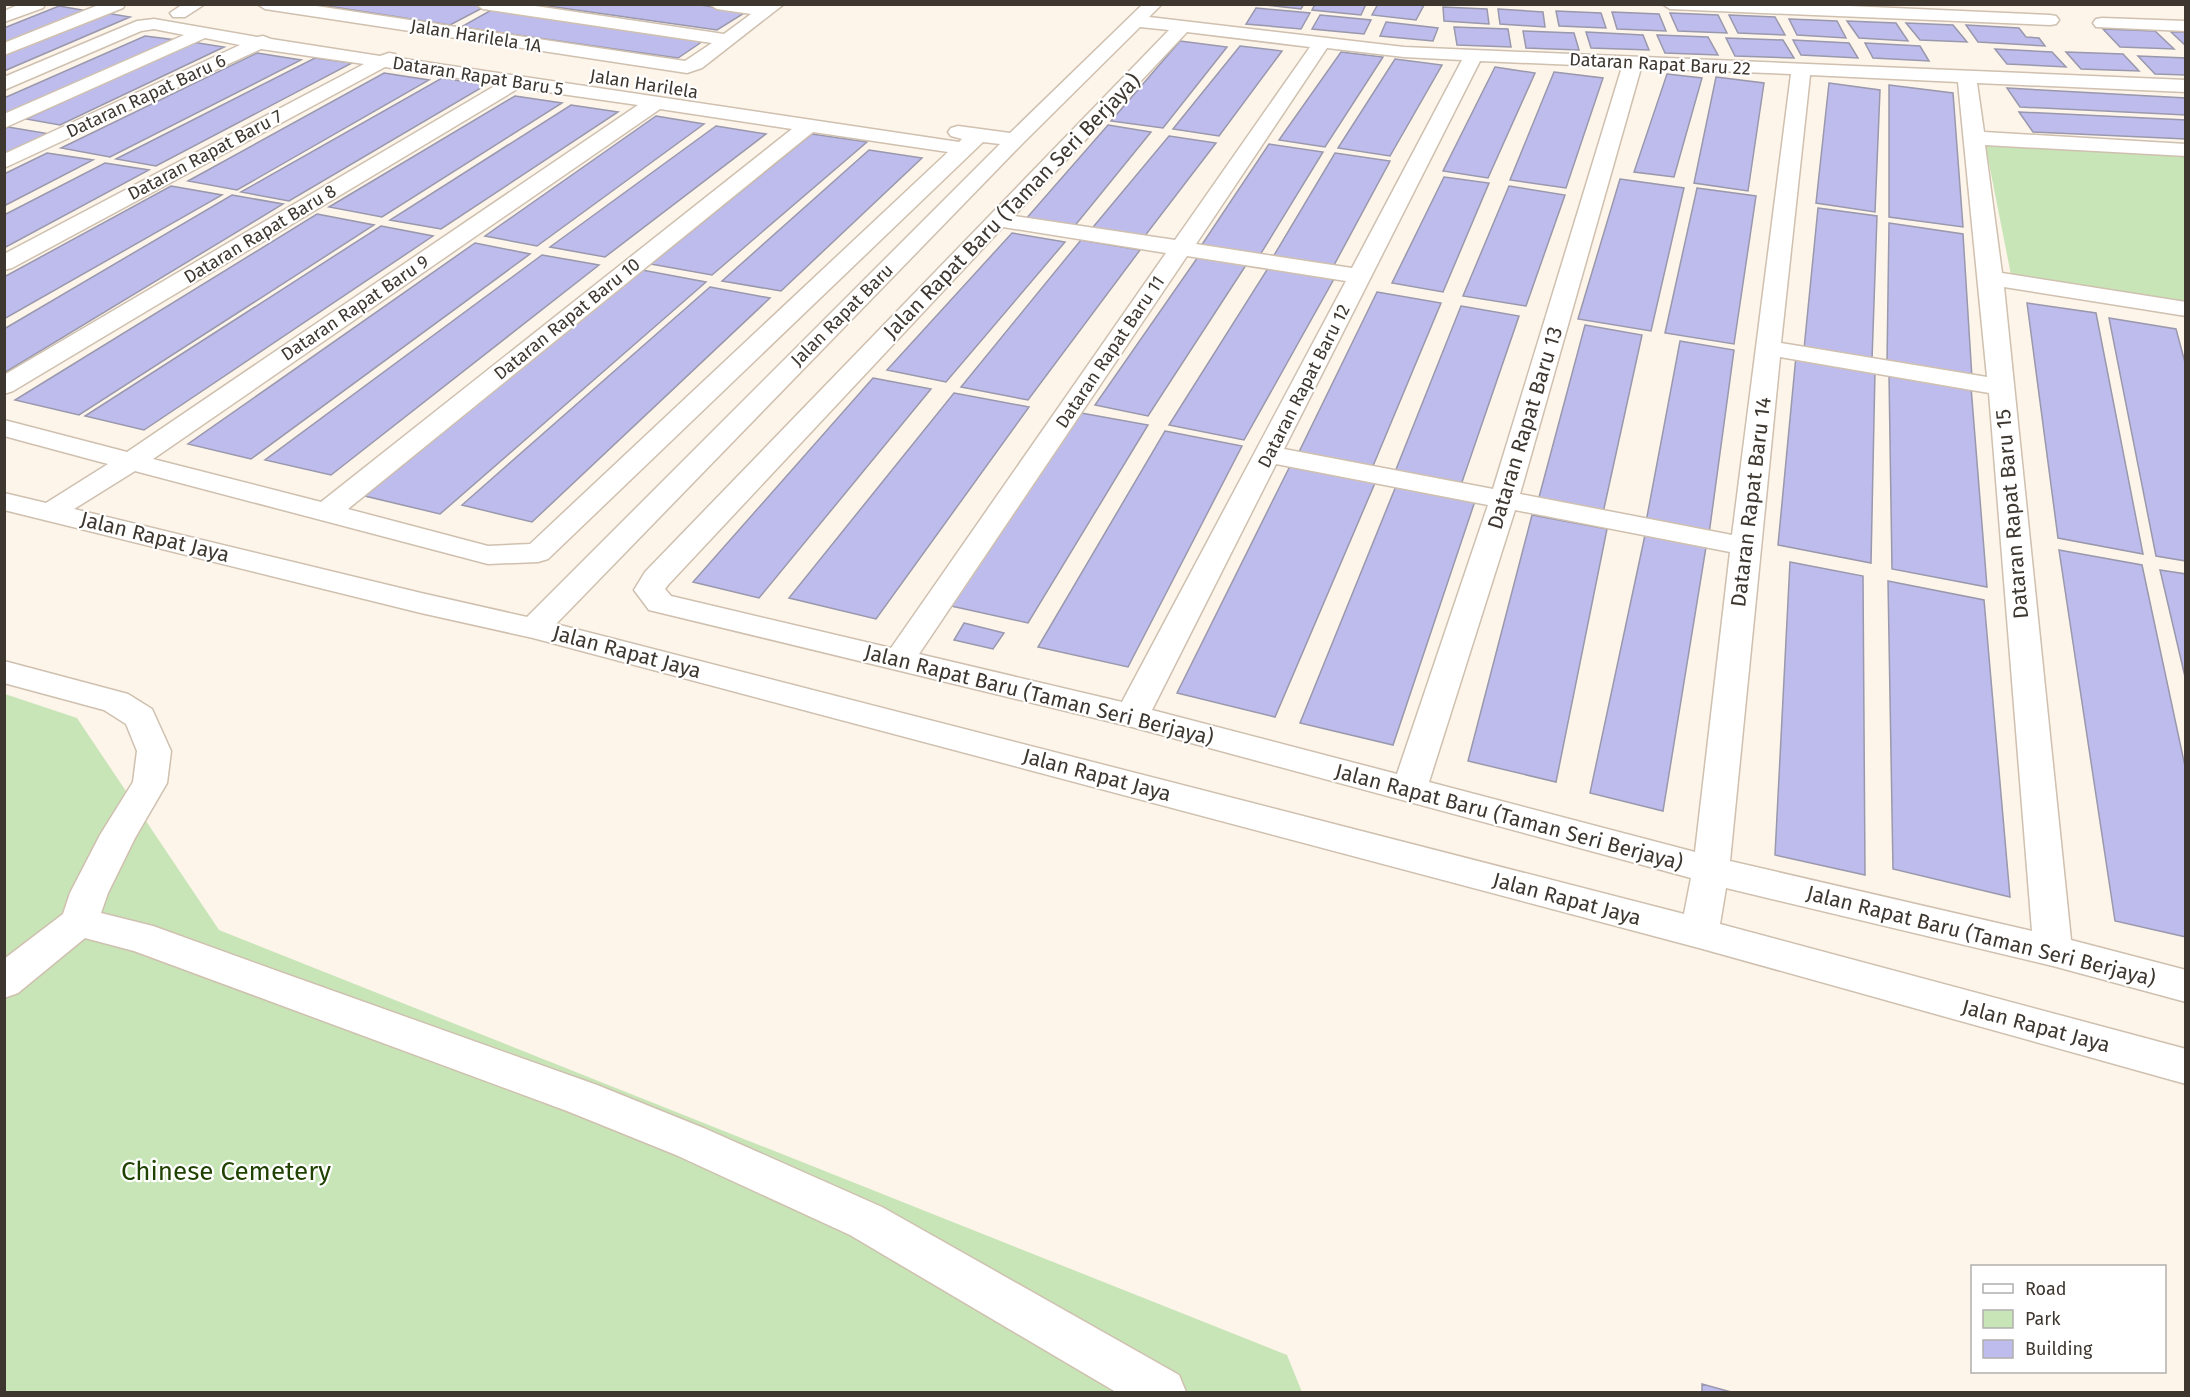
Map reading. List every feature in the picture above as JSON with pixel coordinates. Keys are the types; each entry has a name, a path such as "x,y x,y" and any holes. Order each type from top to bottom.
{"street":[{"path":"4,17 38,4"},
{"path":"4,50 117,4"},
{"path":"179,13 197,4"},
{"name":"Jalan Harilela 1A","path":"265,4 687,67 695,64 728,40"},
{"path":"717,4 772,8"},
{"path":"1670,4 1921,9 2050,20"},
{"path":"450,32 493,5 728,40 772,8"},
{"name":"Jalan Harilela","path":"143,7 970,142 1015,140"},
{"name":"Dataran Rapat Baru 22","path":"1144,13 1182,27 1322,44 1474,56 2186,86"},
{"name":"Jalan Rapat Baru","path":"534,628 1015,140 1144,13"},
{"path":"2102,23 2186,26"},
{"name":"Dataran Rapat Baru 5","path":"4,84 137,27 154,24 259,43 808,126 970,142"},
{"name":"Jalan Rapat Baru (Taman Seri Berjaya)","path":"1182,27 649,590 660,603 1132,716 1711,870 2053,951 2186,986"},
{"name":"Dataran Rapat Baru 6","path":"4,162 286,30"},
{"path":"4,122 202,33"},
{"name":"Dataran Rapat Baru 11","path":"899,660 1322,44"},
{"name":"Dataran Rapat Baru 7","path":"4,263 406,49"},
{"name":"Dataran Rapat Baru 12","path":"1132,716 1474,56"},
{"name":"Dataran Rapat Baru 13","path":"1409,791 1504,501 1633,62"},
{"name":"Dataran Rapat Baru 14","path":"1699,933 1711,870 1745,546 1801,70"},
{"name":"Dataran Rapat Baru 15","path":"1967,77 1991,278 2053,951"},
{"name":"Dataran Rapat Baru 8","path":"4,386 515,82"},
{"name":"Dataran Rapat Baru 9","path":"52,511 132,461 655,103"},
{"name":"Dataran Rapat Baru 10","path":"327,512 808,126"},
{"path":"1976,138 2186,150"},
{"name":"Jalan Rapat Baru","path":"327,512 488,555 538,553 970,142"},
{"path":"999,220 1361,276"},
{"path":"1991,278 2186,309"},
{"path":"1769,348 2000,387"},
{"path":"4,428 327,512"},
{"path":"1269,454 1745,546"},
{"name":"Jalan Rapat Jaya","path":"4,501 421,603 534,628 1699,933 2186,1067"},
{"path":"4,672 116,702 140,717 154,751 150,783 113,845 89,894 79,922 4,982"},
{"path":"79,922 139,937 248,976 582,1098 691,1142 866,1221 1162,1392"}],"green space":[{"path":"1985,143 2185,156 2185,302 2011,275"},
{"name":"Chinese Cemetery","path":"5,694 77,718 219,930 1287,1355 1302,1392 5,1392"}],"building":[{"path":"314,4 475,4 486,6 450,25"},
{"path":"534,4 694,4 746,12 717,30"},
{"path":"1258,4 1304,4 1301,9"},
{"path":"1315,4 1366,4 1361,15 1312,10"},
{"path":"1378,4 1424,5 1416,20 1372,15"},
{"path":"59,6 88,11 4,46 4,28"},
{"path":"1443,7 1487,9 1489,24 1444,21"},
{"path":"495,8 709,37 678,58 461,27"},
{"path":"1256,8 1310,13 1301,29 1246,24"},
{"path":"1498,9 1543,12 1545,27 1500,24"},
{"path":"1556,11 1601,13 1606,28 1559,26"},
{"path":"100,12 130,17 4,71 4,52"},
{"path":"1612,12 1659,14 1666,31 1617,29"},
{"path":"1670,13 1718,15 1727,33 1678,31"},
{"path":"1320,15 1371,20 1364,34 1312,29"},
{"path":"1729,15 1775,17 1785,35 1738,33"},
{"path":"1789,19 1837,21 1846,38 1797,35"},
{"path":"1847,21 1896,23 1908,41 1859,38"},
{"path":"1386,22 1438,28 1433,41 1380,36"},
{"path":"1906,23 1953,25 1967,42 1920,40"},
{"path":"1966,25 2019,28 2026,37 2039,38 2045,46 1978,42"},
{"path":"1454,27 1508,29 1511,47 1457,45"},
{"path":"2103,29 2155,31 2174,49 2120,47"},
{"path":"1523,31 1574,33 1579,50 1526,48"},
{"path":"1586,32 1643,35 1649,50 1591,48"},
{"path":"2171,32 2186,32 2186,46"},
{"path":"1657,35 1708,37 1718,55 1665,53"},
{"path":"145,36 176,40 4,116 4,98"},
{"path":"1726,38 1783,40 1794,58 1735,56"},
{"path":"1793,40 1849,43 1858,58 1801,55"},
{"path":"1180,41 1227,47 1163,128 1111,121"},
{"path":"192,42 224,47 60,125 26,119"},
{"path":"1865,43 1920,46 1929,61 1873,58"},
{"path":"1240,46 1282,51 1219,136 1173,129"},
{"path":"1995,49 2052,52 2066,67 2007,64"},
{"path":"1341,52 1383,57 1325,147 1279,140"},
{"path":"2066,52 2123,54 2139,71 2081,69"},
{"path":"257,53 301,60 110,157 61,148"},
{"path":"2138,56 2186,58 2186,75 2155,74"},
{"path":"315,58 352,63 156,166 116,159"},
{"path":"1395,59 1442,65 1390,156 1338,148"},
{"path":"1495,67 1535,73 1488,178 1443,171"},
{"path":"1554,72 1603,78 1566,188 1510,180"},
{"path":"384,73 429,80 237,190 188,181"},
{"path":"1667,74 1702,78 1674,177 1634,172"},
{"path":"1716,77 1764,83 1748,191 1694,183"},
{"path":"442,78 486,85 289,201 241,192"},
{"path":"1829,83 1880,90 1875,212 1816,203"},
{"path":"1889,85 1953,93 1963,227 1889,217"},
{"path":"2007,88 2186,98 2186,115 2020,107"},
{"path":"515,96 562,103 382,217 329,207"},
{"path":"571,105 618,112 441,229 390,220"},
{"path":"2019,112 2186,120 2186,139 2033,132"},
{"path":"656,116 704,124 537,246 485,236"},
{"path":"1108,125 1151,132 1073,228 1025,220"},
{"path":"716,126 766,134 605,257 550,247"},
{"path":"8,127 50,134 4,156 4,129"},
{"path":"812,134 867,142 712,275 651,264"},
{"path":"1169,136 1216,143 1141,241 1089,232"},
{"path":"1269,144 1323,152 1260,255 1201,246"},
{"path":"869,150 922,158 781,291 722,281"},
{"path":"47,153 93,160 4,206 4,174"},
{"path":"1335,153 1390,161 1333,267 1273,257"},
{"path":"105,163 149,170 4,248 4,215"},
{"path":"1444,177 1489,183 1443,292 1392,283"},
{"path":"1620,179 1684,188 1651,331 1578,319"},
{"path":"171,186 222,195 4,319 4,277"},
{"path":"1509,186 1565,195 1526,306 1463,296"},
{"path":"1697,188 1756,196 1734,344 1665,333"},
{"path":"232,195 283,204 4,373 4,329"},
{"path":"1818,208 1877,216 1872,360 1804,349"},
{"path":"317,214 374,225 79,415 15,400"},
{"path":"1889,223 1963,234 1972,378 1887,364"},
{"path":"381,226 433,236 144,430 85,416"},
{"path":"1012,233 1065,242 946,382 887,370"},
{"path":"1081,240 1140,250 1028,400 961,387"},
{"path":"475,243 530,254 251,459 188,444"},
{"path":"1200,254 1248,262 1148,416 1095,405"},
{"path":"542,255 599,265 331,475 265,460"},
{"path":"1270,265 1335,277 1244,440 1169,425"},
{"path":"642,270 706,282 440,514 365,496"},
{"path":"710,287 770,298 532,522 462,505"},
{"path":"1377,292 1441,303 1373,466 1299,452"},
{"path":"2027,303 2096,313 2143,554 2058,538"},
{"path":"1461,306 1519,316 1461,485 1395,472"},
{"path":"2109,318 2176,329 2186,366 2186,561 2156,556"},
{"path":"1585,325 1642,335 1603,513 1538,501"},
{"path":"1680,341 1734,350 1709,534 1646,522"},
{"path":"1796,356 1875,370 1871,563 1778,545"},
{"path":"1889,374 1971,387 1987,587 1892,569"},
{"path":"873,378 931,389 759,598 693,582"},
{"path":"954,393 1029,407 876,619 789,598"},
{"path":"1081,413 1148,425 1028,623 951,606"},
{"path":"1165,431 1242,446 1128,667 1038,647"},
{"path":"1290,466 1375,483 1275,717 1177,693"},
{"path":"1396,486 1475,501 1393,745 1300,723"},
{"path":"1532,515 1607,529 1556,782 1468,761"},
{"path":"1645,535 1706,547 1663,811 1590,793"},
{"path":"2059,550 2142,565 2186,771 2186,937 2115,921"},
{"path":"1790,562 1863,576 1865,875 1775,855"},
{"path":"2160,570 2186,574 2186,681"},
{"path":"1888,581 1984,600 2010,897 1893,869"},
{"path":"964,623 1004,633 993,649 954,640"},
{"path":"1702,1384 1731,1392 1702,1392"}]}
